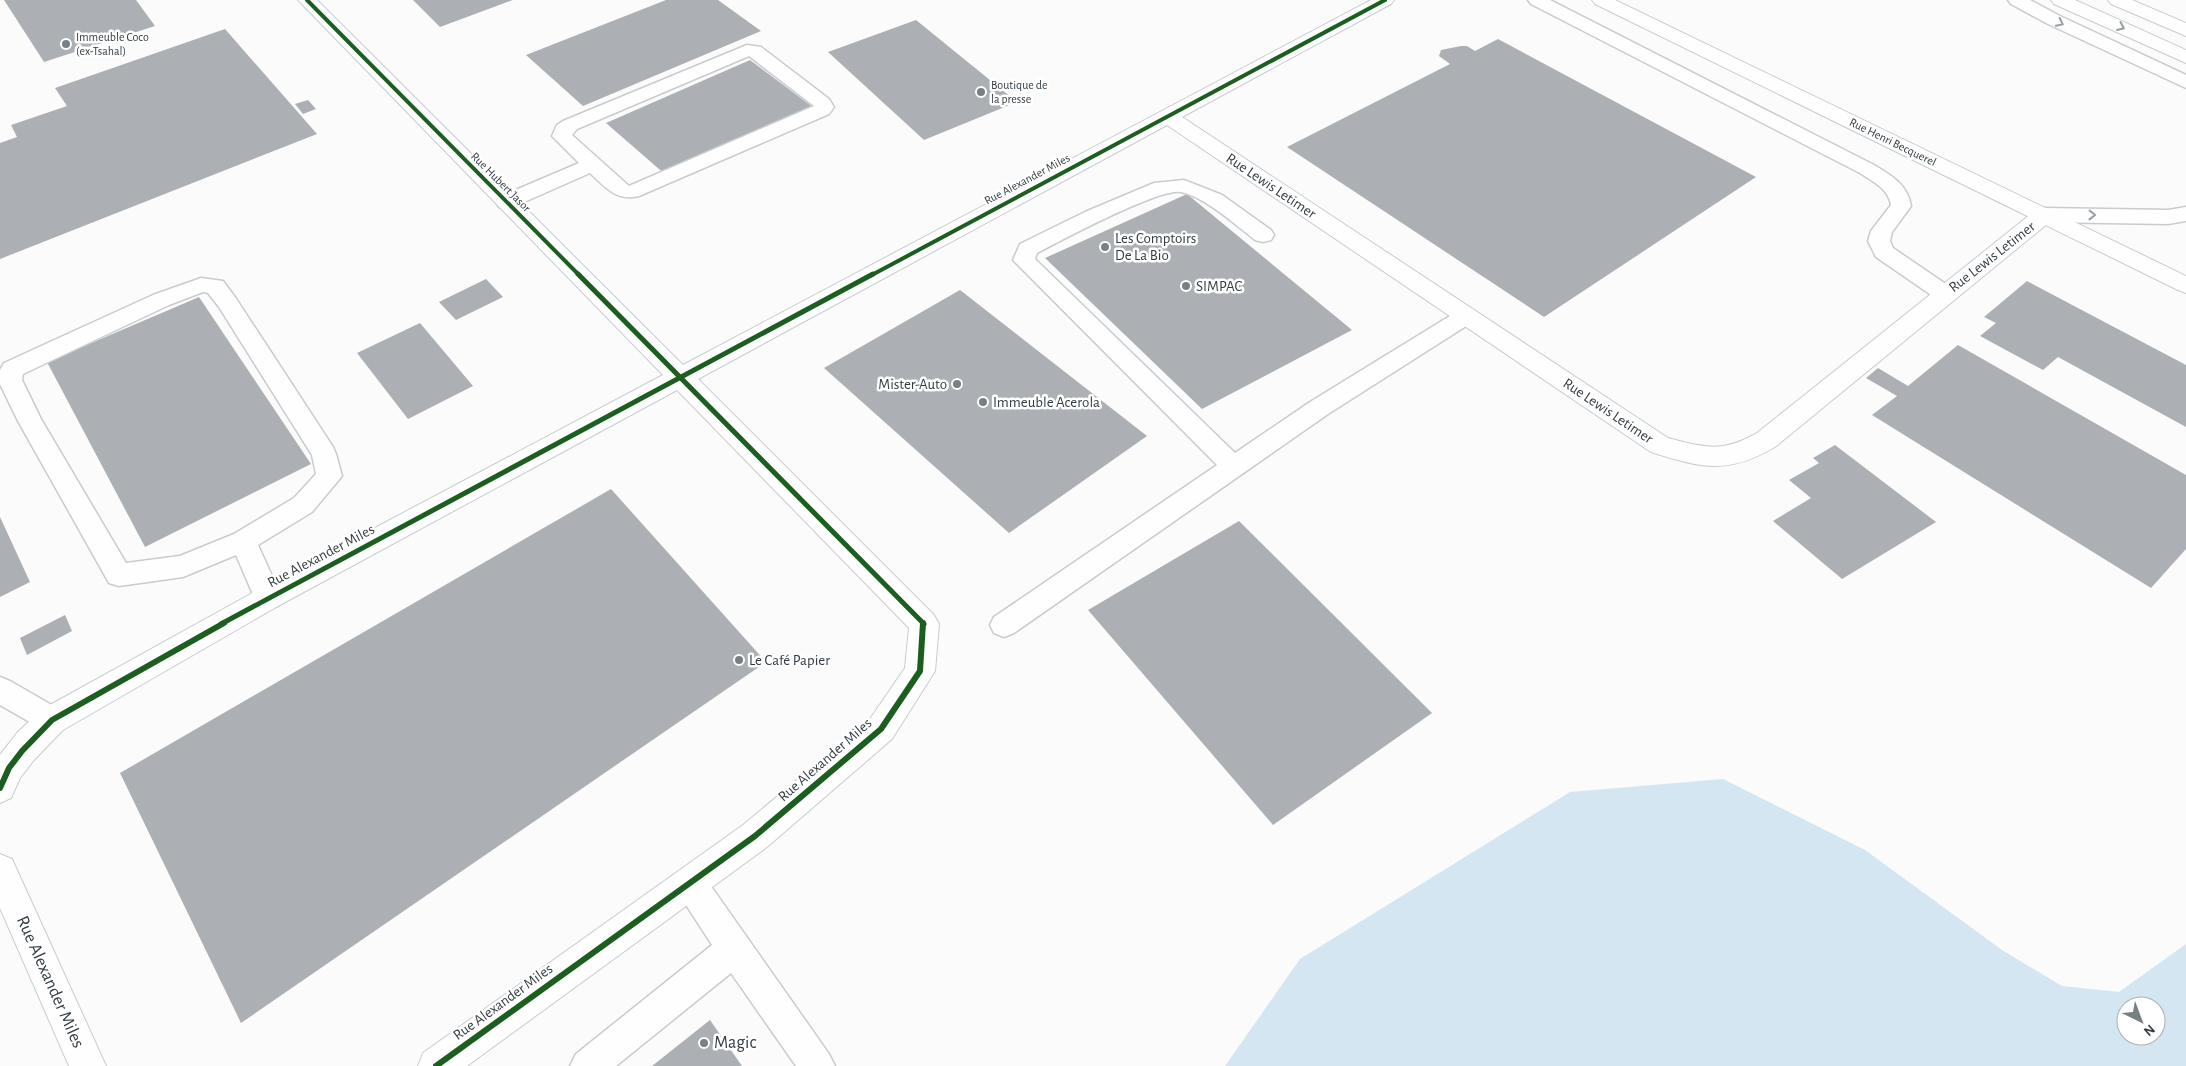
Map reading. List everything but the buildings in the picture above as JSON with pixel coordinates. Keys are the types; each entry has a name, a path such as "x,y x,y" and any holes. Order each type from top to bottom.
{"street":[{"name":"Rue Hubert Jasor","path":"307,0 680,377"},
{"name":"Rue Alexander Miles","path":"0,788 11,764 23,748 52,720 268,598 1385,0"},
{"name":"Rue Henri Becquerel","path":"1601,0 2186,285"},
{"path":"2060,0 2186,57"},
{"path":"2117,0 2186,30"},
{"name":"Rue Lewis Letimer","path":"1166,116 1660,445 1698,455 1722,458 1747,452 1766,440 2044,216"},
{"name":"Rue Alexander Miles","path":"436,1066 755,836 881,730 920,671 924,624 680,377"},
{"name":"Rue Alexander Miles","path":"0,870 88,1066"}],"lane":[{"path":"1537,0 1850,160 1889,183 1900,195 1901,206 1882,231 1879,241 1884,252 1946,294"},
{"path":"2017,0 2054,20 2186,82"},
{"path":"747,50 755,52 825,105 822,110 632,192 620,190 591,165 562,136 564,129 747,50"},
{"path":"506,202 591,165"},
{"path":"1234,467 1024,260 1028,249 1092,217 1161,187 1184,186 1208,197 1263,235"},
{"path":"2044,216 2168,217 2186,214"},
{"path":"201,284 215,286 324,454 329,476 302,505 280,521 243,541 183,566 119,575 30,420 10,380 12,369 161,300 201,284"},
{"path":"1004,625 1319,408 1466,316"},
{"path":"243,541 268,598"},
{"path":"0,690 52,720"},
{"path":"690,883 818,1066"},
{"path":"588,1066 735,948"}],"shaded area":[{"path":"1723,779 1865,850 2002,950 2062,986 2119,992 2186,944 2186,1066 1225,1066 1300,959 1570,792"}],"cycle path":[{"path":"307,0 924,624 920,671 881,729 755,836 436,1066"},
{"path":"0,788 15,759 52,720 268,598 1385,0"}],"place":[{"name":"Immeuble Coco (ex-Tsahal)","path":"66,44"},
{"name":"Boutique de la presse","path":"981,92"},
{"name":"Les Comptoirs De La Bio","path":"1105,247"},
{"name":"SIMPAC","path":"1186,286"},
{"name":"Mister-Auto","path":"957,384"},
{"name":"Immeuble Acerola","path":"983,402"},
{"name":"Le Café Papier","path":"739,660"},
{"name":"Magic","path":"704,1043"}]}
